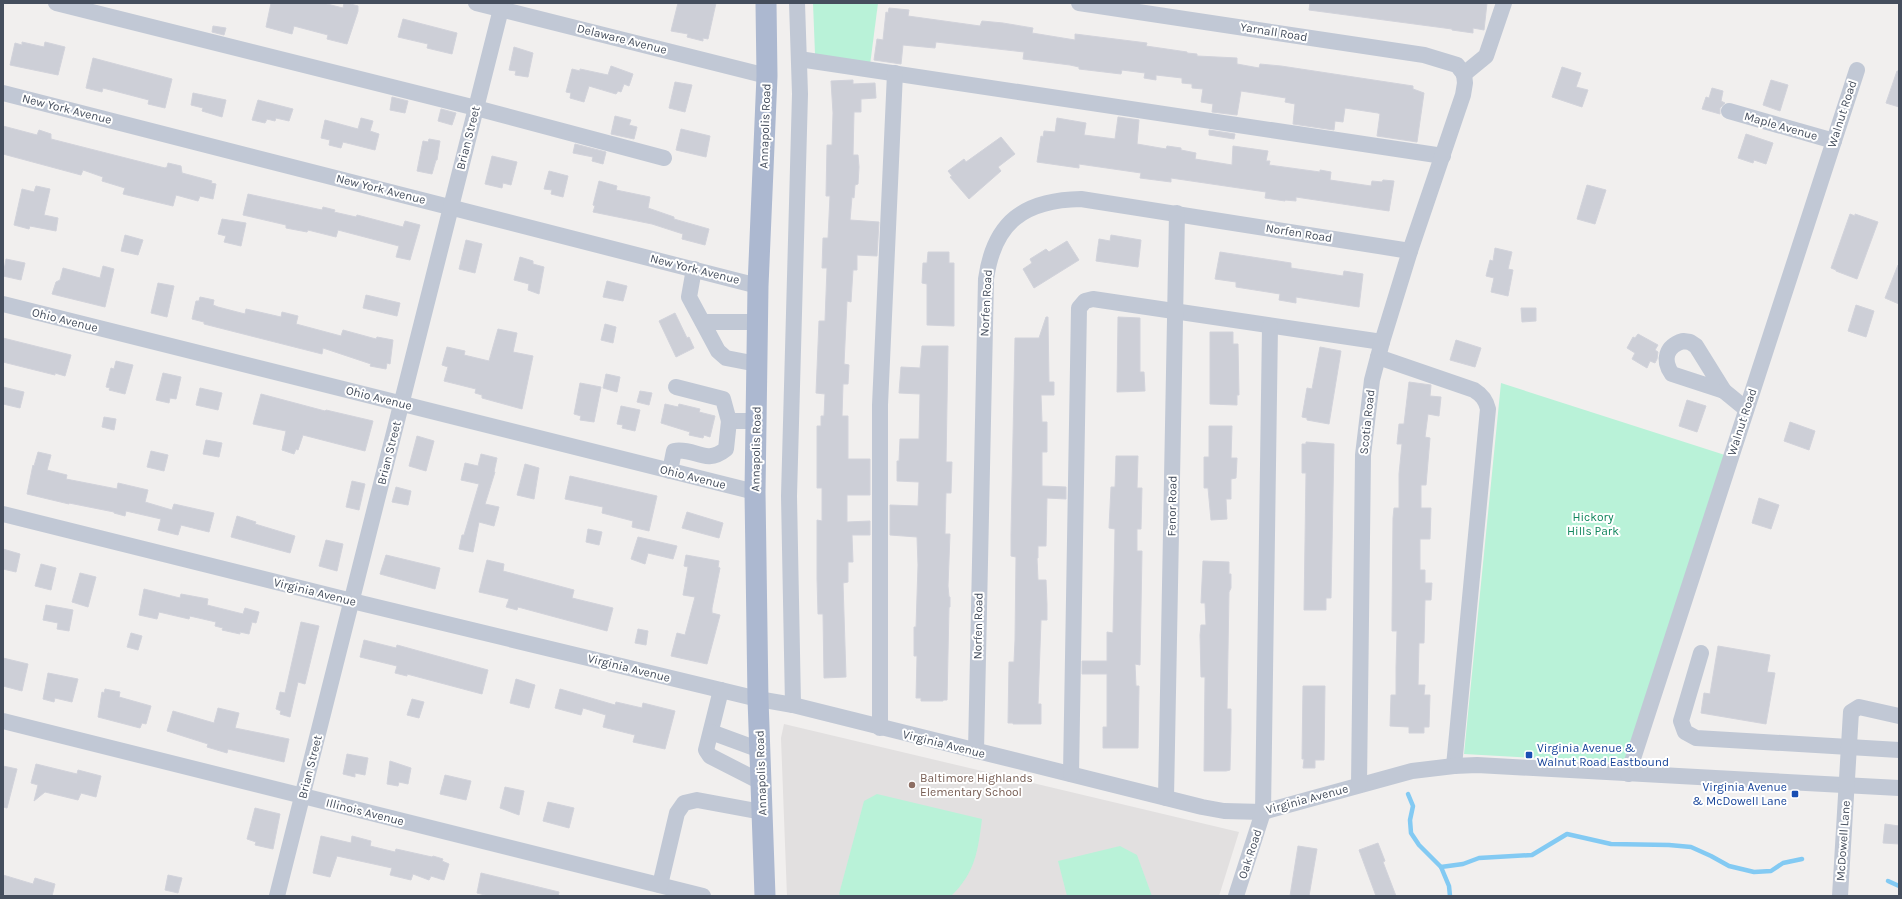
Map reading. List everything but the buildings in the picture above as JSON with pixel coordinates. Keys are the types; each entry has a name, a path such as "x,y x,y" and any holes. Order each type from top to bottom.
{"main road":[{"name":"Annapolis Road","path":"765,896 758,699 755,492 758,286 768,76 766,3"}],"street":[{"path":"56,3 476,108 664,158"},
{"name":"Delaware Avenue","path":"476,3 768,76"},
{"path":"793,705 789,496 796,267 799,59 797,3"},
{"name":"Yarnall Road","path":"1079,3 1424,55 1457,65 1464,74"},
{"path":"1464,74 1486,56 1504,3"},
{"name":"Brian Street","path":"277,896 501,9"},
{"path":"799,59 1443,156"},
{"name":"Walnut Road","path":"1628,774 1857,70"},
{"path":"880,728 880,405 895,73"},
{"name":"Scotia Road","path":"1359,785 1363,454 1371,387 1380,350 1410,251 1463,95 1465,83 1464,74"},
{"name":"New York Avenue","path":"3,93 758,286"},
{"name":"Maple Avenue","path":"1729,111 1834,141"},
{"name":"Norfen Road","path":"976,751 986,280 988,259 995,244 1007,225 1022,213 1041,204 1061,199 1081,199 1410,251"},
{"name":"Fenor Road","path":"1166,798 1177,213"},
{"path":"694,269 689,297 718,351 726,358 757,364"},
{"path":"1071,774 1079,308 1085,301 1093,299 1270,326 1380,350 1474,390 1482,396 1487,403 1488,409 1454,766"},
{"name":"Ohio Avenue","path":"3,304 755,492"},
{"path":"703,322 758,322"},
{"name":"Oak Road","path":"1236,896 1263,812 1270,326"},
{"path":"670,471 674,452 680,450 706,456 718,456 726,449 729,421 723,399 676,387"},
{"path":"1724,391 1746,409"},
{"path":"729,421 756,421"},
{"name":"Virginia Avenue","path":"3,514 352,601 758,699 793,705 880,728 1202,807 1224,811 1263,812 1412,771 1477,765 1899,788"},
{"path":"1701,653 1681,721 1685,732 1696,738 1899,750"},
{"path":"720,690 706,750 710,756 761,782"},
{"name":"McDowell Lane","path":"1840,896 1851,712 1859,707 1899,716"},
{"name":"Illinois Avenue","path":"3,721 703,896"},
{"path":"711,732 760,750"},
{"path":"660,885 677,813 684,803 697,800 762,812"}],"shaded area":[{"name":"Baltimore Highlands Elementary School","path":"784,724 1239,832 1219,896 787,896 781,738"}],"green space":[{"path":"813,3 878,3 870,65 815,54"},
{"name":"Hickory Hills Park","path":"1501,383 1728,456 1625,763 1464,754"},
{"path":"877,794 982,819 974,861 965,879 951,896 841,896 839,894 864,801"},
{"path":"1120,846 1137,855 1152,896 1067,896 1058,861"}],"waterway":[{"path":"1408,794 1413,806 1410,820 1411,833 1419,845 1441,867 1449,886 1450,896"},
{"path":"1441,867 1463,864 1479,858 1532,855 1567,834 1611,844 1691,847 1729,866 1754,872 1771,871 1783,863 1802,859"},
{"path":"1888,881 1899,886"}],"place":[{"name":"Virginia Avenue & Walnut Road Eastbound","path":"1529,755"},
{"name":"Baltimore Highlands Elementary School","path":"912,785"},
{"name":"Virginia Avenue & McDowell Lane","path":"1795,794"}]}
